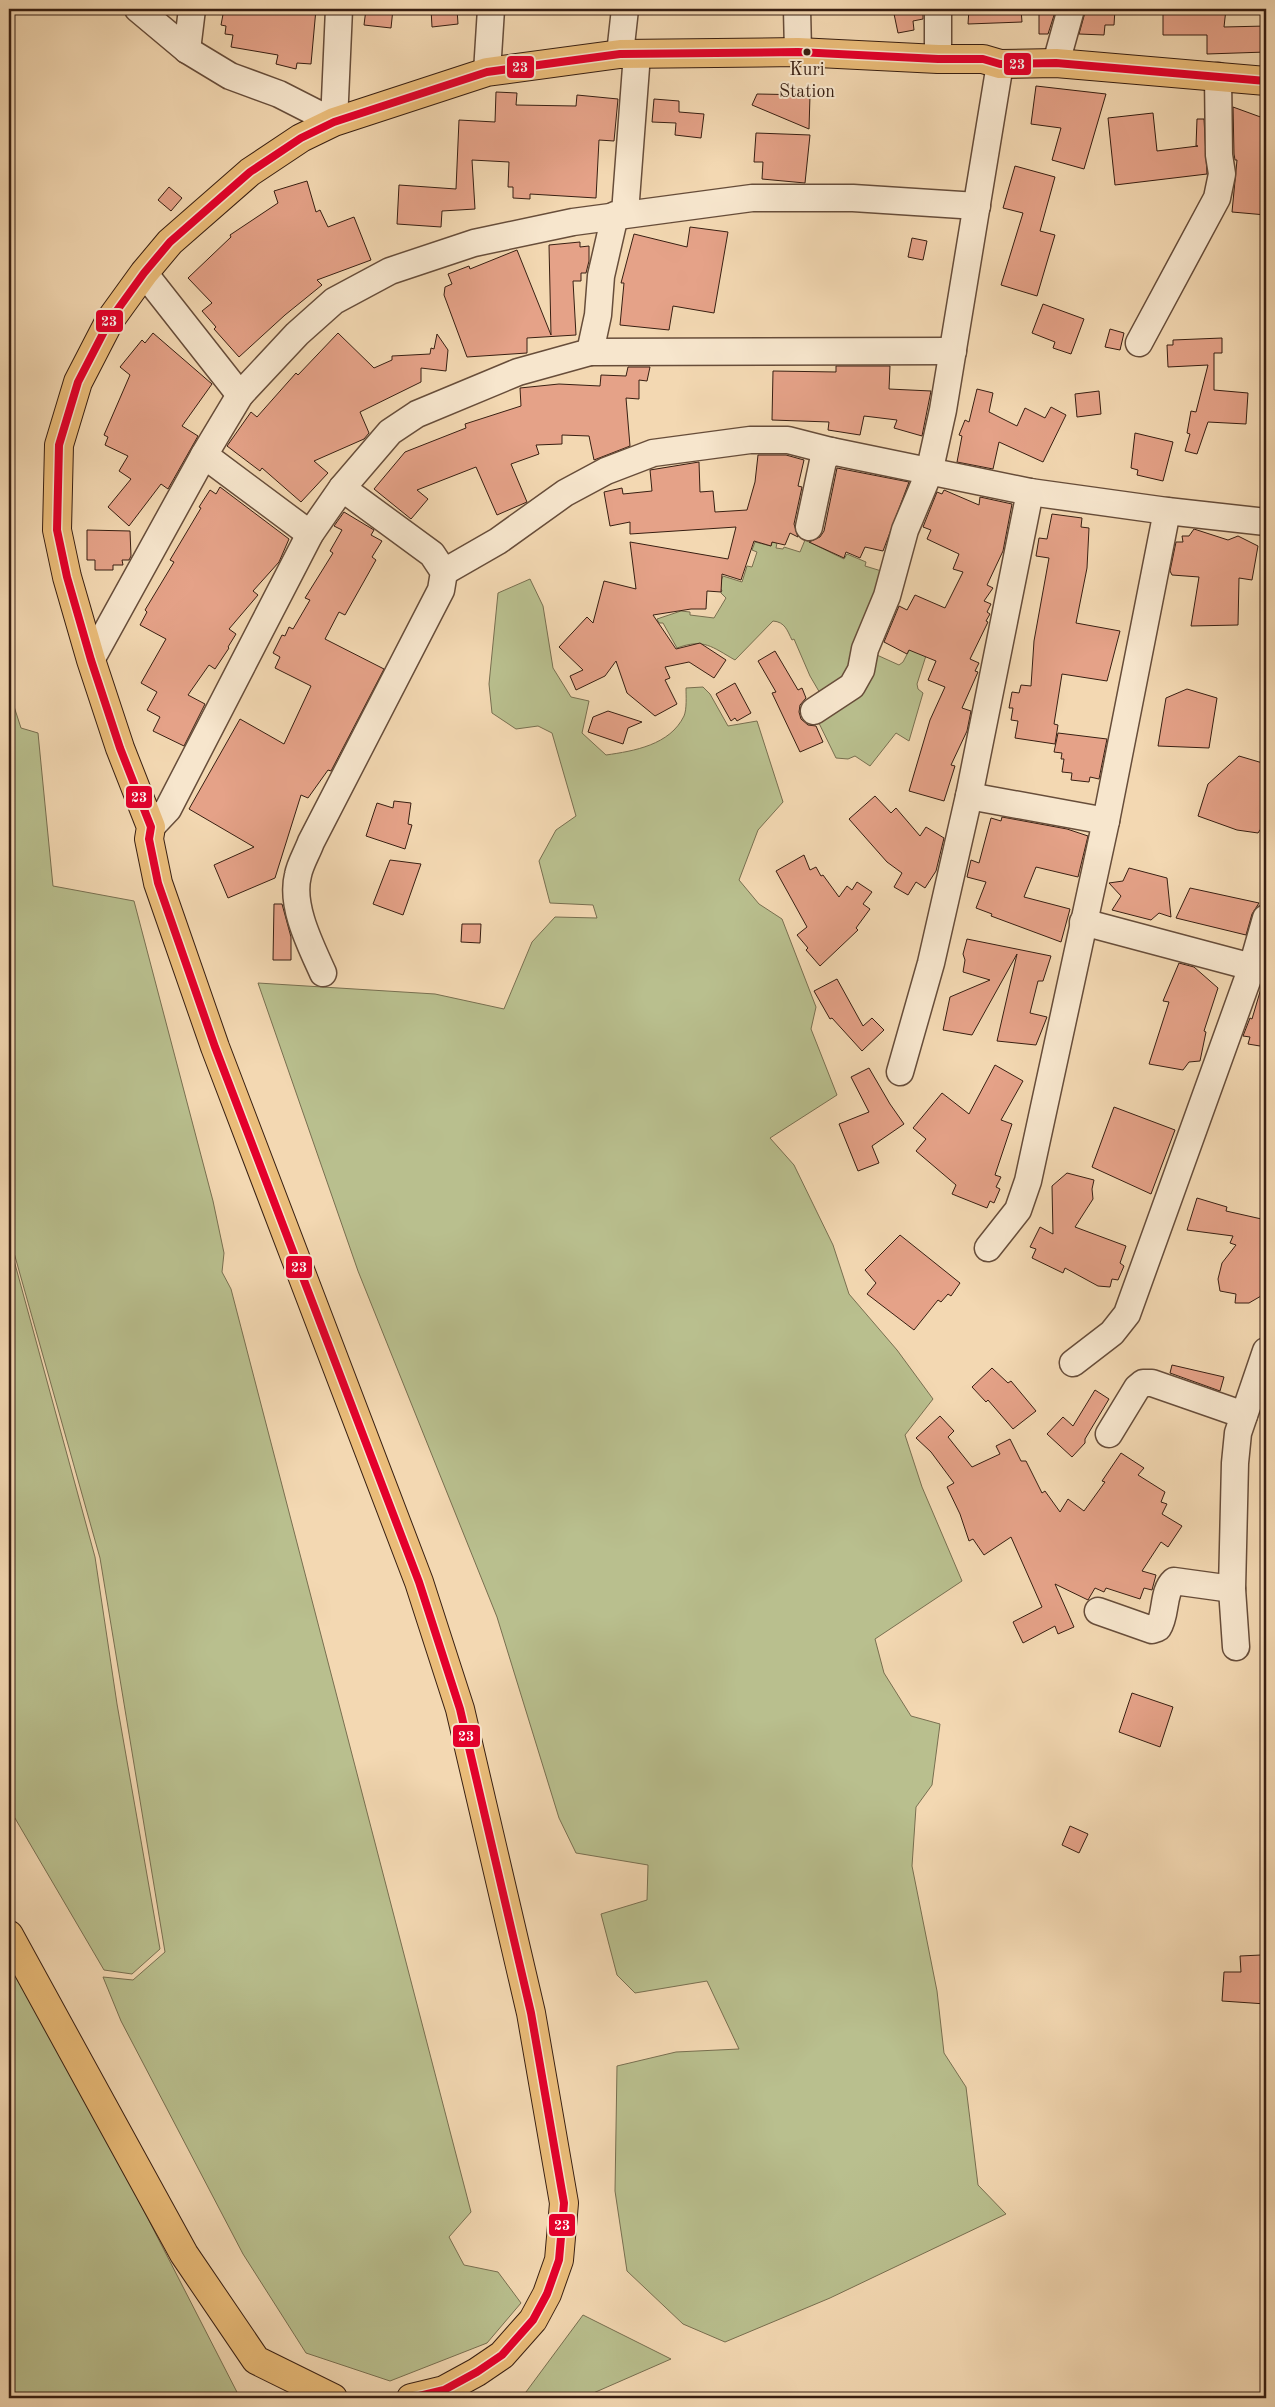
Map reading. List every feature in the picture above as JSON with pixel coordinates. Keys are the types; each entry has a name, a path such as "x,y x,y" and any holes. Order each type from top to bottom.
{"main road":[{"path":"410,2398 444,2390 477,2372 502,2355 533,2320 546,2294 559,2260 564,2203 531,2013 460,1709 419,1582 215,1047 158,883 149,839 151,827 120,748 91,660 67,577 57,530 59,445 78,382 110,320 144,273 170,242 250,172 300,138 334,122 487,72 628,54 798,52 938,59 983,59 1000,64 1056,63 1266,81"},
{"path":"9,1935 184,2254 256,2360 309,2388 333,2398"}],"street":[{"path":"138,9 187,50 230,76 279,94 334,122 339,9"},
{"path":"187,50 192,9"},
{"path":"487,72 491,9"},
{"path":"590,352 598,315 601,276 620,214 628,54 624,9"},
{"path":"797,9 798,52"},
{"path":"938,9 938,59"},
{"path":"1056,63 1071,9"},
{"path":"814,710 852,686 861,670 866,649 887,596 905,530 929,473 953,351 1000,64"},
{"path":"1139,343 1217,198 1222,174 1219,155 1218,76"},
{"path":"91,660 204,455 240,395 297,334 334,301 390,271 474,243 574,222 620,214 752,198 853,198 977,206"},
{"path":"144,273 240,395"},
{"path":"151,827 168,809 310,534 342,488 390,432 417,414 518,372 590,352 953,351"},
{"path":"444,572 498,541 565,493 606,471 652,453 750,440 788,440 929,473 1030,492 1167,511 1266,522"},
{"path":"809,527 822,461 831,451"},
{"path":"204,455 310,534"},
{"path":"323,973 305,933 298,904 297,876 311,842 441,590 444,572 432,554 342,488"},
{"path":"900,1072 931,963 969,796 1030,492"},
{"path":"988,1248 1018,1210 1028,1181 1106,821 1167,511"},
{"path":"969,796 1106,821"},
{"path":"1073,1363 1112,1333 1127,1314 1252,967 1266,918"},
{"path":"1083,922 1252,967"},
{"path":"1236,1647 1232,1588 1234,1463 1238,1433 1266,1351"},
{"path":"1108,1434 1137,1388 1143,1383 1152,1383 1244,1415"},
{"path":"1098,1611 1152,1630 1158,1628 1162,1622 1169,1586 1174,1581 1232,1588"}],"green space":[{"path":"805,540 844,559 847,554 866,562 865,566 888,573 860,662 824,700 810,676 794,639 792,640 785,627 780,623 773,621 735,660 708,645 694,644 677,648 663,623 659,623 657,619 681,611 690,612 690,615 714,618 726,598 721,593 722,590 718,588 723,576 742,582 747,566 752,567 757,552 752,550 755,542 771,546 772,542 777,543 776,548 783,549 784,547 800,552"},
{"path":"530,579 543,606 553,668 571,697 589,701 582,733 606,755 639,749 670,734 684,716 686,688 703,687 710,694 728,726 757,721 783,802 758,830 739,880 759,904 782,919 816,1007 811,1029 837,1095 770,1138 794,1165 833,1245 849,1294 897,1350 933,1399 905,1435 922,1487 962,1581 875,1639 884,1673 911,1716 940,1724 932,1785 916,1807 912,1866 937,1991 944,2053 966,2087 978,2185 1006,2214 830,2298 725,2342 683,2324 627,2271 615,2191 617,2066 676,2052 739,2049 707,1981 635,1993 617,1975 601,1914 647,1900 648,1865 576,1853 559,1818 497,1617 358,1271 258,983 435,994 504,1009 532,942 555,917 597,918 593,905 550,903 539,861 556,830 576,816 552,733 538,726 516,729 492,713 489,684 498,593"},
{"path":"916,637 930,643 917,684 918,689 923,693 909,741 896,733 870,766 855,756 848,759 836,758 815,715 868,651 899,665 903,662"},
{"path":"9,691 21,728 38,733 53,886 134,901 213,1201 224,1253 222,1272 231,1289 471,2212 449,2237 464,2265 498,2272 521,2303 487,2343 390,2381 306,2353 243,2254 121,2021 103,1977 133,1980 165,1952 100,1558 9,1235"},
{"path":"9,1242 95,1557 117,1704 160,1949 132,1974 104,1970 9,1808"},
{"path":"9,1965 104,2133 240,2398 9,2398"},
{"path":"583,2315 671,2359 582,2398 520,2398 523,2396"}],"building":[{"path":"224,9 316,9 311,64 297,63 296,69 276,64 278,55 231,47 233,35 225,34 226,26 221,25"},
{"path":"366,9 393,9 391,28 364,25"},
{"path":"431,9 457,9 458,24 432,27"},
{"path":"893,9 923,9 923,19 913,21 914,30 898,33"},
{"path":"969,9 1021,9 1022,22 968,24"},
{"path":"1039,9 1056,9 1048,34 1039,34"},
{"path":"1086,9 1115,9 1114,25 1105,25 1104,35 1079,34"},
{"path":"1163,9 1226,9 1224,27 1266,26 1266,52 1207,54 1207,35 1163,35"},
{"path":"1036,86 1106,94 1084,169 1052,160 1061,128 1031,124"},
{"path":"496,92 517,93 516,105 576,106 577,95 618,99 614,141 599,140 596,198 530,194 530,199 513,198 513,187 508,187 509,162 472,160 475,209 442,211 441,227 397,224 399,185 456,189 459,120 495,122"},
{"path":"757,94 810,95 809,129 752,105"},
{"path":"654,99 679,101 679,112 704,114 701,138 675,135 676,123 652,122"},
{"path":"1233,107 1266,119 1266,215 1232,212 1237,160 1235,160 1234,154"},
{"path":"1153,113 1157,151 1198,146 1196,146 1197,119 1204,119 1207,174 1115,185 1108,118"},
{"path":"756,133 810,135 805,183 762,179 763,162 754,162"},
{"path":"1015,166 1055,177 1040,231 1055,235 1037,296 1001,285 1023,213 1003,208"},
{"path":"307,181 316,212 320,210 328,227 354,217 371,260 317,280 322,285 285,315 239,357 214,329 216,327 202,311 212,303 188,278 231,237 230,235 278,203 274,191"},
{"path":"169,187 182,198 171,211 158,200"},
{"path":"690,227 728,232 714,313 673,306 669,330 620,325 624,283 621,283 634,234 687,247"},
{"path":"912,238 927,241 923,260 908,257"},
{"path":"580,242 580,247 589,246 589,261 586,273 581,273 581,281 573,281 576,335 527,338 527,353 467,357 444,295 445,287 452,284 448,274 469,266 470,269 517,250 551,335 549,245"},
{"path":"1043,304 1084,319 1071,354 1053,348 1055,342 1032,333"},
{"path":"1110,329 1124,333 1120,350 1105,347"},
{"path":"153,333 212,384 182,426 198,436 168,489 161,484 129,526 108,507 131,479 119,471 128,456 105,445 108,437 104,435 130,375 120,367 142,340 145,343"},
{"path":"338,333 374,368 392,360 392,356 430,354 431,348 434,349 437,334 448,350 446,371 421,368 421,382 360,412 369,433 364,439 314,461 328,473 301,502 262,468 260,471 227,446 251,412 257,417 296,373 298,375"},
{"path":"1222,338 1222,353 1214,353 1214,390 1248,393 1246,424 1208,422 1197,454 1185,451 1190,434 1187,433 1191,411 1196,412 1208,365 1168,367 1167,345 1173,345 1173,340"},
{"path":"836,366 890,366 889,389 931,391 922,436 894,428 897,420 864,416 860,435 828,430 829,422 772,420 773,371 836,372"},
{"path":"628,367 650,367 647,381 639,380 639,399 626,398 630,446 594,460 589,436 562,435 562,444 536,445 539,454 511,464 527,502 497,515 476,467 417,490 428,499 411,519 374,489 405,452 466,428 465,424 521,406 520,388 559,384 600,386 601,375 626,376"},
{"path":"977,389 993,393 989,412 1017,426 1025,408 1045,418 1051,407 1066,415 1043,462 999,442 993,469 957,462 962,436 959,435 965,420 969,422"},
{"path":"1099,391 1101,414 1077,417 1075,394"},
{"path":"1135,433 1173,442 1163,481 1137,475 1138,470 1131,468"},
{"path":"758,455 786,455 804,460 798,486 802,487 794,524 798,537 790,533 785,545 772,542 771,546 754,541 741,580 722,574 721,592 707,591 706,609 691,609 653,615 676,649 700,643 726,660 714,678 689,662 665,667 670,678 665,680 677,704 655,716 627,693 616,661 605,676 576,690 570,676 583,670 559,647 587,617 593,623 604,581 636,589 630,542 728,559 736,527 630,534 630,522 610,526 604,492 622,488 623,494 652,491 650,470 699,462 700,492 713,491 715,512 747,510 755,482"},
{"path":"837,468 909,482 883,551 865,547 860,558 846,552 844,558 809,542 820,537 824,531"},
{"path":"220,487 289,539 279,562 253,591 258,595 229,629 236,634 229,648 215,669 209,665 188,695 205,704 184,746 153,731 160,717 147,710 157,692 141,683 166,639 140,625 147,612 145,610 174,562 170,560 201,508 199,507 210,490 216,494"},
{"path":"944,490 979,505 980,497 1012,504 1003,551 987,585 993,588 984,601 991,604 987,612 990,614 986,621 988,622 970,659 979,663 975,671 978,672 962,708 971,711 967,731 951,765 955,766 944,801 909,791 930,720 945,687 928,680 936,661 909,650 907,654 884,642 899,606 907,610 915,595 945,608 963,572 953,569 959,554 927,539 931,530 923,527 937,492 942,494"},
{"path":"344,512 374,530 371,535 382,541 372,557 376,560 345,615 339,612 325,639 384,669 331,771 328,770 308,798 301,795 275,878 228,898 214,865 254,847 189,809 240,719 284,744 311,686 275,668 280,657 273,653 282,635 285,636 289,627 293,629 310,600 305,598 333,553 330,551 342,530 334,526"},
{"path":"1052,514 1082,518 1081,527 1089,528 1087,568 1076,623 1120,631 1107,681 1062,674 1054,724 1058,725 1055,744 1015,738 1018,721 1011,720 1013,708 1009,708 1012,692 1019,693 1021,685 1031,686 1034,641 1049,558 1036,556 1039,538 1047,539"},
{"path":"1194,529 1228,540 1238,536 1258,546 1252,580 1239,578 1238,625 1191,626 1199,577 1172,575 1170,571 1176,542 1183,542 1182,536 1189,536"},
{"path":"87,530 130,531 131,556 129,560 122,560 123,565 113,565 113,570 95,570 95,560 87,560"},
{"path":"775,651 798,690 802,688 806,698 800,705 801,719 808,725 816,726 823,742 800,752 772,693 776,692 758,661"},
{"path":"735,683 751,713 737,721 735,718 731,721 716,694"},
{"path":"1187,689 1217,698 1209,748 1158,746 1166,698"},
{"path":"608,711 642,722 628,728 623,744 588,732 593,717"},
{"path":"1058,733 1107,739 1099,779 1090,777 1089,782 1071,780 1072,773 1062,772 1064,759 1061,759 1062,753 1054,752"},
{"path":"1239,756 1266,764 1266,821 1258,833 1237,830 1198,816 1208,784"},
{"path":"875,796 891,813 896,808 920,836 926,827 944,838 936,871 925,888 916,882 908,895 894,887 902,873 887,862 849,819"},
{"path":"394,801 411,803 408,824 412,825 405,849 366,836 377,803 393,808"},
{"path":"1002,817 1067,829 1088,836 1078,877 1036,867 1024,897 1070,909 1061,942 991,916 992,914 976,908 986,882 967,877 971,860 979,863 991,818 1001,821"},
{"path":"804,855 810,870 816,867 821,876 823,875 839,897 847,886 852,890 857,882 872,892 863,904 870,909 856,928 858,930 820,966 806,950 808,948 797,935 807,927 776,871"},
{"path":"390,860 421,864 403,915 373,904"},
{"path":"1129,868 1167,878 1171,917 1159,913 1151,920 1112,910 1121,896 1109,883 1123,881"},
{"path":"1190,888 1259,903 1252,914 1246,935 1176,918"},
{"path":"274,904 282,904 291,937 291,960 273,960"},
{"path":"462,924 481,924 480,943 461,942"},
{"path":"967,939 1051,956 1043,981 1038,981 1030,1013 1047,1017 1036,1045 997,1041 1017,954 972,1035 943,1030 950,997 990,980 963,972 965,960 963,954"},
{"path":"1179,963 1194,967 1218,988 1204,1031 1206,1032 1200,1061 1189,1062 1183,1070 1149,1064 1169,1002 1163,1001"},
{"path":"837,979 863,1026 872,1018 884,1030 862,1051 832,1018 830,1019 814,991"},
{"path":"1262,985 1266,985 1266,1047 1248,1044 1250,1037 1243,1036 1250,1018 1252,1019"},
{"path":"995,1065 1023,1081 1001,1120 1012,1124 995,1175 1001,1177 996,1187 1000,1189 994,1203 990,1201 987,1208 952,1194 956,1185 916,1151 926,1139 913,1128 942,1093 969,1114"},
{"path":"869,1068 904,1124 872,1146 879,1163 858,1171 839,1124 869,1112 851,1077"},
{"path":"1114,1107 1175,1130 1151,1194 1092,1167"},
{"path":"1067,1173 1094,1180 1092,1189 1093,1199 1075,1227 1126,1246 1120,1263 1124,1266 1118,1280 1112,1279 1110,1287 1098,1286 1065,1268 1063,1273 1032,1258 1036,1249 1030,1247 1040,1227 1053,1234 1052,1186"},
{"path":"1197,1198 1227,1207 1226,1211 1266,1220 1266,1254 1261,1296 1249,1303 1235,1303 1236,1294 1220,1291 1218,1279 1222,1263 1236,1245 1230,1243 1233,1236 1187,1230"},
{"path":"900,1235 960,1283 951,1296 948,1294 941,1302 938,1300 914,1330 867,1294 876,1283 865,1270"},
{"path":"1172,1365 1224,1377 1220,1391 1170,1373"},
{"path":"992,1368 1008,1383 1011,1381 1036,1411 1013,1429 988,1400 986,1402 972,1387"},
{"path":"1095,1390 1109,1399 1085,1439 1085,1443 1072,1457 1047,1434 1063,1417 1073,1426"},
{"path":"940,1416 954,1431 948,1437 972,1467 1000,1454 996,1446 1010,1439 1021,1461 1026,1461 1042,1493 1045,1491 1060,1512 1068,1499 1084,1511 1105,1482 1102,1481 1121,1453 1144,1468 1138,1475 1165,1492 1161,1502 1167,1504 1162,1514 1182,1526 1168,1547 1161,1542 1142,1571 1156,1575 1152,1590 1144,1588 1140,1599 1106,1588 1104,1592 1095,1588 1088,1600 1055,1584 1074,1627 1058,1634 1055,1626 1023,1643 1013,1622 1042,1607 1011,1537 984,1555 973,1539 969,1541 960,1514 947,1487 954,1483 931,1452 916,1438"},
{"path":"1132,1693 1173,1707 1160,1747 1119,1732"},
{"path":"1070,1826 1088,1834 1079,1853 1062,1845"},
{"path":"1261,1955 1261,1975 1266,1975 1266,2004 1222,2001 1224,1972 1241,1972 1240,1956"}],"transit line":[{"name":"23","path":"411,2398 444,2390 477,2372 502,2355 533,2320 547,2294 559,2260 564,2203 531,2013 460,1709 419,1582 215,1047 158,883 149,839 151,827 120,748 91,660 67,577 57,530 59,445 78,382 110,320 144,273 170,242 250,172 301,138 334,122 487,72 620,54 798,52 938,59 983,59 1000,64 1056,63 1266,81"}],"place":[{"name":"Kuri Station","path":"807,52"}]}
